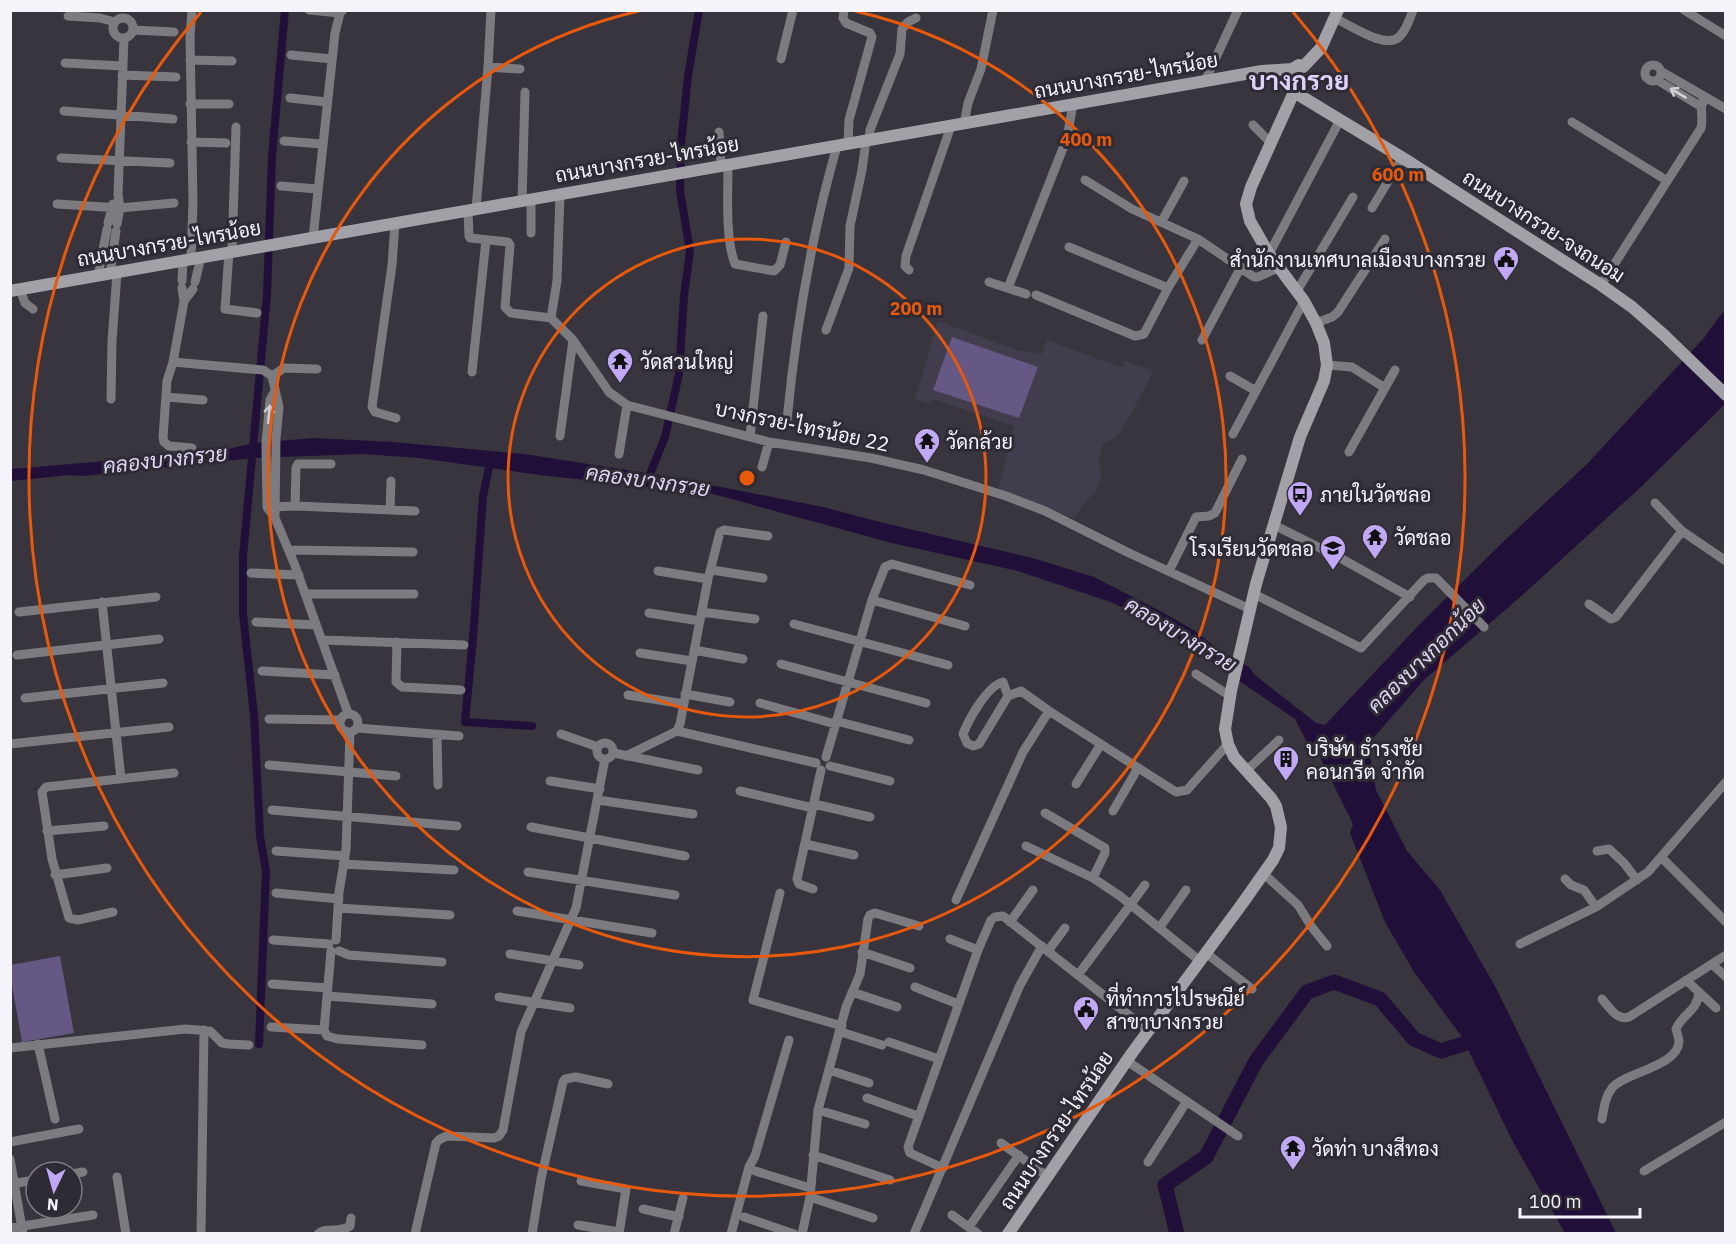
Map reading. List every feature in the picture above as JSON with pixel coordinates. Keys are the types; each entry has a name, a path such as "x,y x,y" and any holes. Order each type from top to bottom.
{"main road":[{"path":"1228,744 1225,729 1250,609 1300,437 1324,381 1327,364 1324,343 1316,323 1300,296 1269,254 1250,221 1246,204 1297,77 1316,56 1327,39 1337,14"},
{"path":"1271,70 1280,65 1316,56"},
{"name":"ถนนบางกรวย-ไทรน้อย","path":"15,290 1271,70 1297,77"},
{"name":"ถนนบางกรวย-จงถนอม","path":"1271,70 1285,75 1290,81 1297,77 1340,120 1569,263 1632,307 1725,395"},
{"name":"ถนนบางกรวย-ไทรน้อย","path":"1008,1233 1126,1061 1264,874 1279,848 1280,818 1271,798 1234,757 1228,744"}],"street":[{"path":"184,301 194,285 190,104 192,10"},
{"path":"309,10 342,12 332,59 313,238"},
{"path":"491,10 488,68 468,236 472,239 508,242 511,248 506,309 511,313 551,318 573,340 609,392 627,405 619,454"},
{"path":"781,59 793,10"},
{"path":"787,420 796,336 825,187 842,145 872,37 870,33 846,23 843,18 844,10"},
{"path":"964,124 968,103 981,69 993,10"},
{"path":"1205,81 1238,10"},
{"path":"1337,14 1385,42 1394,42 1402,35 1413,10"},
{"path":"1684,10 1725,36"},
{"path":"68,16 120,17 130,22 133,30"},
{"path":"120,17 113,27 116,35 124,38"},
{"path":"826,330 849,268 850,226 867,140 900,54 902,29 916,18"},
{"path":"133,30 174,32"},
{"path":"124,38 133,30"},
{"path":"111,399 112,341 108,274 112,227 118,194 124,38"},
{"path":"291,55 332,59"},
{"path":"190,60 232,62"},
{"path":"64,63 176,77"},
{"path":"488,68 520,69"},
{"path":"1659,76 1702,101 1725,109"},
{"path":"525,92 526,201 531,233"},
{"path":"290,98 327,102"},
{"path":"1601,285 1701,128 1702,101"},
{"path":"190,104 229,104"},
{"path":"1008,288 1067,138 1073,104"},
{"path":"64,111 173,119"},
{"path":"1269,254 1340,120"},
{"path":"1572,122 1666,180"},
{"path":"1253,125 1271,143"},
{"path":"909,270 905,266 906,256 951,126"},
{"path":"236,127 225,309 257,313"},
{"path":"719,132 725,165 732,254 735,264 774,271 780,265 786,242"},
{"path":"284,141 322,144"},
{"path":"191,142 226,143"},
{"path":"61,158 170,163"},
{"path":"1372,208 1402,158"},
{"path":"1085,180 1132,209 1198,239 1258,277 1278,268"},
{"path":"1162,221 1184,181"},
{"path":"281,186 317,189"},
{"path":"551,318 556,281 560,195"},
{"path":"1233,434 1256,391 1300,296 1353,197"},
{"path":"57,204 116,208 174,203"},
{"path":"395,224 392,265 372,407 375,412 396,418"},
{"path":"989,282 1031,295 1135,336 1141,336 1198,239"},
{"path":"1316,323 1338,312 1384,239"},
{"path":"472,372 486,240"},
{"path":"1069,246 1168,288"},
{"path":"192,259 182,284 184,301 173,362 167,381 164,442 169,446 192,448"},
{"path":"1202,340 1241,267"},
{"path":"15,290 33,309"},
{"path":"750,437 763,316"},
{"path":"560,436 573,340"},
{"path":"173,362 260,370 272,376 279,399 272,507"},
{"path":"1327,364 1352,367 1385,388"},
{"path":"272,376 284,368 317,369"},
{"path":"1349,452 1395,370"},
{"path":"1230,376 1256,391"},
{"path":"275,391 270,400 265,461 272,507 348,713 357,718 353,730 348,772 344,860 324,1030 327,1036 332,1038 422,1045"},
{"path":"166,397 203,400"},
{"name":"บางกรวย-ไทรน้อย 22","path":"627,405 769,442 871,458 924,470 1006,495 1045,511 1250,609"},
{"path":"762,467 769,442"},
{"path":"1169,571 1196,517 1215,513 1242,459"},
{"path":"295,506 298,464 331,464"},
{"path":"390,510 391,481"},
{"path":"1655,503 1682,531 1725,561"},
{"path":"272,507 415,511"},
{"path":"1274,525 1410,597"},
{"path":"677,731 720,532 724,530 768,536"},
{"path":"1589,604 1611,619 1616,616 1682,531"},
{"path":"289,550 413,552"},
{"path":"813,889 797,882 805,844 823,764 882,572 888,565 970,585"},
{"path":"658,571 763,578"},
{"path":"251,573 299,575"},
{"path":"1254,594 1361,648 1424,580 1432,577 1452,593 1484,627"},
{"path":"305,594 414,594"},
{"path":"19,612 156,597"},
{"path":"872,600 965,626"},
{"path":"102,602 121,779"},
{"path":"649,613 755,619"},
{"path":"256,622 316,625"},
{"path":"794,624 948,665"},
{"path":"17,655 159,639"},
{"path":"322,640 464,645"},
{"path":"397,642 396,682 402,687 461,690"},
{"path":"694,650 743,659"},
{"path":"640,653 692,661"},
{"path":"781,664 926,703"},
{"path":"262,671 335,675"},
{"path":"1196,674 1231,694"},
{"path":"1008,696 1003,682 992,688 967,724 963,734 967,743 973,746 979,744 1008,696 1021,691 1179,793 1187,790 1228,744"},
{"path":"25,698 163,683"},
{"path":"686,694 730,702"},
{"path":"628,695 684,704"},
{"path":"760,703 909,740"},
{"path":"956,900 1023,752 1049,711"},
{"path":"340,720 348,713"},
{"path":"269,718 340,720"},
{"path":"340,720 342,729 459,736"},
{"path":"10,744 169,727"},
{"path":"626,756 677,731 890,781"},
{"path":"437,734 438,785"},
{"path":"561,734 598,747 609,743 614,753"},
{"path":"1246,771 1278,740"},
{"path":"1076,784 1101,744"},
{"path":"598,747 599,756 605,759 610,758 614,753"},
{"path":"614,753 698,770"},
{"path":"415,1233 436,1143 447,1136 495,1138 503,1130 521,1032 571,920 583,881 605,759"},
{"path":"269,765 396,776"},
{"path":"1113,811 1137,768"},
{"path":"113,912 78,920 69,918 55,875 42,795 46,787 174,773"},
{"path":"550,781 600,789"},
{"path":"1520,944 1596,907 1648,872 1725,782"},
{"path":"740,791 870,818"},
{"path":"598,800 693,814"},
{"path":"272,810 457,826"},
{"path":"1045,813 1105,848 1093,878"},
{"path":"47,831 104,826"},
{"path":"531,827 685,856"},
{"path":"805,844 854,855"},
{"path":"1026,846 1093,878 1131,903 1160,927 1252,989"},
{"path":"1597,851 1609,849 1637,880"},
{"path":"276,851 454,870"},
{"path":"1661,857 1725,922"},
{"path":"55,875 107,868"},
{"path":"528,872 675,895"},
{"path":"1264,874 1298,905 1311,927 1327,946"},
{"path":"1565,879 1571,885 1584,890 1596,907"},
{"path":"1078,975 1145,885"},
{"path":"1010,922 1034,890"},
{"path":"1160,927 1185,890"},
{"path":"276,893 339,903 450,915"},
{"path":"780,893 753,1000 939,1059"},
{"path":"517,911 652,933"},
{"path":"802,1233 810,1193 818,1110 852,993 860,974 868,919 872,913 919,926"},
{"path":"943,1168 908,1150 978,950 995,916 1003,916 1149,1030"},
{"path":"914,1233 1020,985 1045,949 1065,928"},
{"path":"950,939 978,950"},
{"path":"273,940 334,947 350,954 442,962"},
{"path":"862,952 910,968"},
{"path":"510,954 579,965"},
{"path":"1602,999 1619,1017 1624,1019 1725,955"},
{"path":"1712,964 1725,977"},
{"path":"1686,980 1716,1008"},
{"path":"272,984 432,1004"},
{"path":"915,987 958,1004"},
{"path":"852,993 897,1006"},
{"path":"1602,1119 1606,1098 1612,1087 1655,1066 1676,1050 1679,1039 1676,1029 1679,1022 1693,1011 1699,993"},
{"path":"499,997 570,1008"},
{"path":"271,1027 324,1030"},
{"path":"10,1048 168,1030 204,1030 214,1034 222,1042 249,1045"},
{"path":"201,1233 204,1030"},
{"path":"731,1233 789,1040"},
{"path":"38,1044 55,1119"},
{"path":"1126,1061 1235,1134"},
{"path":"829,1070 870,1083"},
{"path":"532,1233 563,1082 569,1077 576,1077 608,1084"},
{"path":"867,1098 918,1116"},
{"path":"1148,1162 1187,1101"},
{"path":"818,1110 865,1124"},
{"path":"1644,1171 1725,1122"},
{"path":"10,1142 79,1129"},
{"path":"1002,1143 1047,1176"},
{"path":"813,1155 890,1180"},
{"path":"969,1227 1019,1155"},
{"path":"10,1159 23,1230"},
{"path":"755,1171 873,1218"},
{"path":"117,1177 126,1233"},
{"path":"578,1225 619,1233 626,1189 581,1180"},
{"path":"674,1233 683,1198"},
{"path":"643,1209 679,1217"},
{"path":"10,1228 23,1230 93,1215"},
{"path":"952,1215 978,1233"},
{"path":"744,1217 794,1233"},
{"path":"318,1233 323,1230 344,1231 350,1226 351,1218"}],"shaded area":[{"path":"938,321 1017,350 1042,354 1047,340 1120,367 1124,367 1125,361 1154,371 1122,430 1114,439 1103,444 1098,462 1102,476 1096,490 1073,518 998,490 1014,426 933,399 930,404 915,399"},
{"path":"952,337 1038,367 1019,418 933,390"},
{"path":"60,956 74,1033 22,1042 10,965"}],"water":[{"path":"1725,309 1725,404 1642,486 1519,598 1424,680 1368,744 1376,790 1407,851 1440,890 1496,988 1616,1233 1565,1233 1513,1142 1462,1037 1414,972 1385,922 1350,833 1353,824 1318,753 1307,742 1295,719 1149,619 1108,601 1018,571 892,543 713,494 540,475 419,458 362,454 253,458 11,481 11,469 215,452 255,443 313,438 393,442 524,454 665,476 823,507 1036,559 1094,577 1195,631 1223,653 1249,667 1255,675 1316,723 1325,725 1420,624 1586,465 1704,338"}],"waterway":[{"path":"259,1044 266,871 260,836 254,715 243,614 243,556 267,295 272,156 285,10"},
{"name":"คลองบางกรวย","path":"648,479 665,437 679,374 684,296 690,251 680,191 681,144 688,76 699,10"},
{"path":"491,458 483,496 465,722 532,726"},
{"path":"1177,1234 1165,1185 1206,1157 1256,1061 1307,992 1334,982 1380,999 1414,1039 1441,1051 1483,1038"}],"place":[{"name":"สำนักงานเทศบาลเมืองบางกรวย","path":"1506,282"},
{"name":"วัดสวนใหญ่","path":"620,384"},
{"name":"วัดกล้วย","path":"927,464"},
{"name":"ภายในวัดชลอ","path":"1300,517"},
{"name":"วัดชลอ","path":"1375,560"},
{"name":"โรงเรียนวัดชลอ","path":"1333,571"},
{"name":"บริษัท ธำรงชัย คอนกรีต จำกัด","path":"1286,782"},
{"name":"ที่ทำการไปรษณีย์ สาขาบางกรวย","path":"1086,1032"},
{"name":"วัดท่า บางสีทอง","path":"1293,1171"}],"district":[{"name":"บางกรวย","path":"1299,80"}],"water label":[{"name":"คลองบางกอกน้อย","path":"1426,655"}]}
